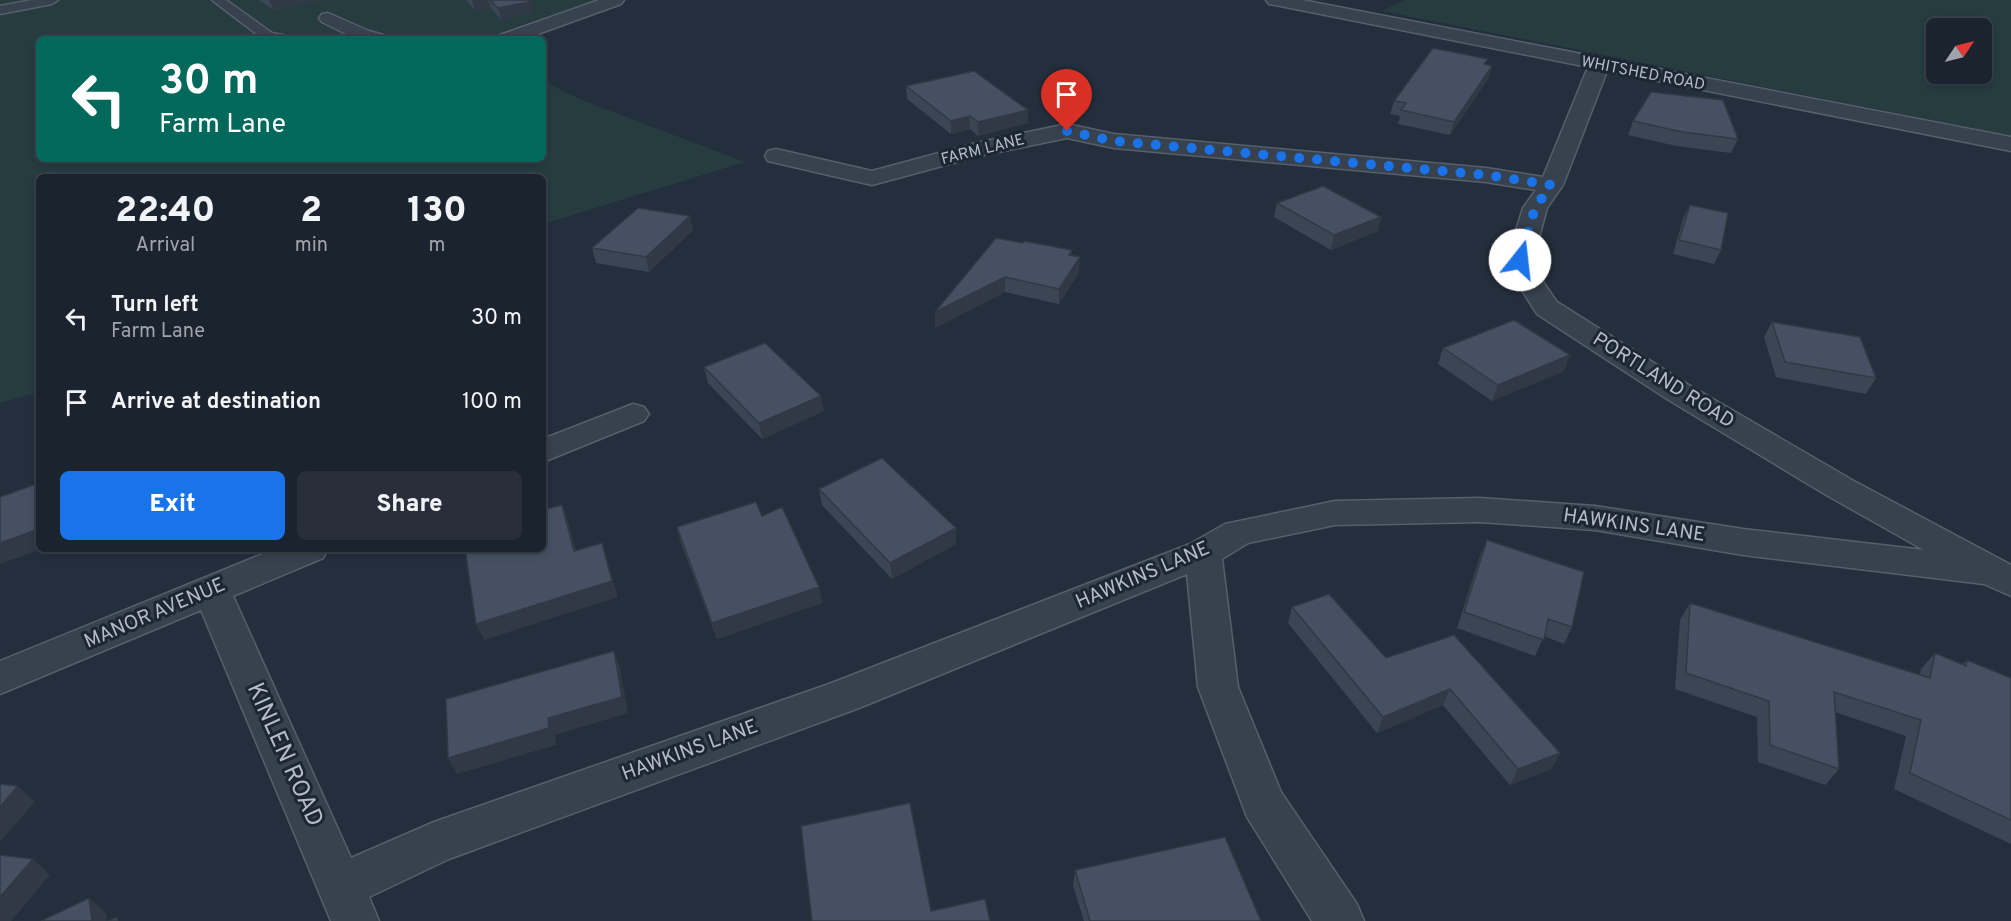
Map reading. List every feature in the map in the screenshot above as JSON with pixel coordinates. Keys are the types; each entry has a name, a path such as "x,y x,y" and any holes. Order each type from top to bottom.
{"street":[{"path":"515,36 615,0"},
{"name":"WHITSHED ROAD","path":"1275,0 2011,144"},
{"path":"328,18 366,36"},
{"name":"PORTLAND ROAD","path":"1599,65 1551,185 1535,208 1520,260 1528,279 1547,308 1678,392 1840,488 1999,576"},
{"name":"FARM LANE","path":"776,156 872,178 976,150 1067,131 1114,141 1486,175 1551,185"},
{"path":"546,450 633,414"},
{"name":"HAWKINS LANE","path":"348,904 434,843 844,696 1203,553 1238,533 1335,513 1480,510 1595,518 1743,542 1999,576"},
{"name":"MANOR AVENUE","path":"0,678 303,552"},
{"path":"1203,553 1218,687 1263,803 1340,921"},
{"name":"KINLEN ROAD","path":"212,590 348,904"}],"lane":[{"path":"0,10 52,0"},
{"path":"218,0 268,36"}],"green space":[{"path":"0,0 599,0 531,36 36,36 36,162 546,162 546,82 584,101 745,162 546,223 546,174 36,174 36,393 0,403"},
{"path":"1406,0 2011,0 2011,136 1381,11"}],"building":[{"path":"490,0 529,0 529,2 498,8"},
{"path":"1433,48 1488,59 1484,64 1492,66 1454,122 1401,110 1406,103 1394,101"},
{"path":"974,71 1028,110 978,122 970,116 951,121 906,86"},
{"path":"1651,92 1723,100 1738,139 1682,132 1633,121"},
{"path":"1323,186 1381,217 1334,235 1277,203"},
{"path":"1690,205 1728,213 1721,250 1679,240"},
{"path":"638,208 690,216 646,257 592,248"},
{"path":"996,238 1072,250 1069,255 1080,257 1059,289 1005,277 935,312"},
{"path":"1514,320 1570,355 1498,385 1443,348"},
{"path":"1772,322 1860,337 1876,378 1785,362"},
{"path":"765,343 821,396 759,423 704,367"},
{"path":"882,458 956,528 890,563 819,489"},
{"path":"36,484 36,530 0,543 0,497"},
{"path":"756,502 762,516 782,507 819,587 712,623 677,527"},
{"path":"562,505 574,551 602,543 612,581 476,624 465,552 546,552 546,509"},
{"path":"1487,540 1584,572 1572,627 1548,619 1544,640 1464,612"},
{"path":"1329,594 1386,658 1454,635 1560,753 1518,769 1450,689 1383,717 1292,607"},
{"path":"1690,603 1930,678 1935,653 1966,666 1967,660 2011,678 2011,820 1910,773 1921,720 1834,692 1839,769 1770,745 1769,701 1686,673"},
{"path":"614,651 622,697 548,718 549,728 448,758 446,699"},
{"path":"0,784 18,786 0,807"},
{"path":"910,803 931,911 985,899 990,921 812,921 801,826"},
{"path":"1225,837 1261,921 1090,921 1075,870"},
{"path":"0,855 33,859 0,897"},
{"path":"89,898 92,921 41,921"}],"route":[{"path":"1067,131 1114,141 1486,175 1551,185 1535,208 1520,260"}]}
